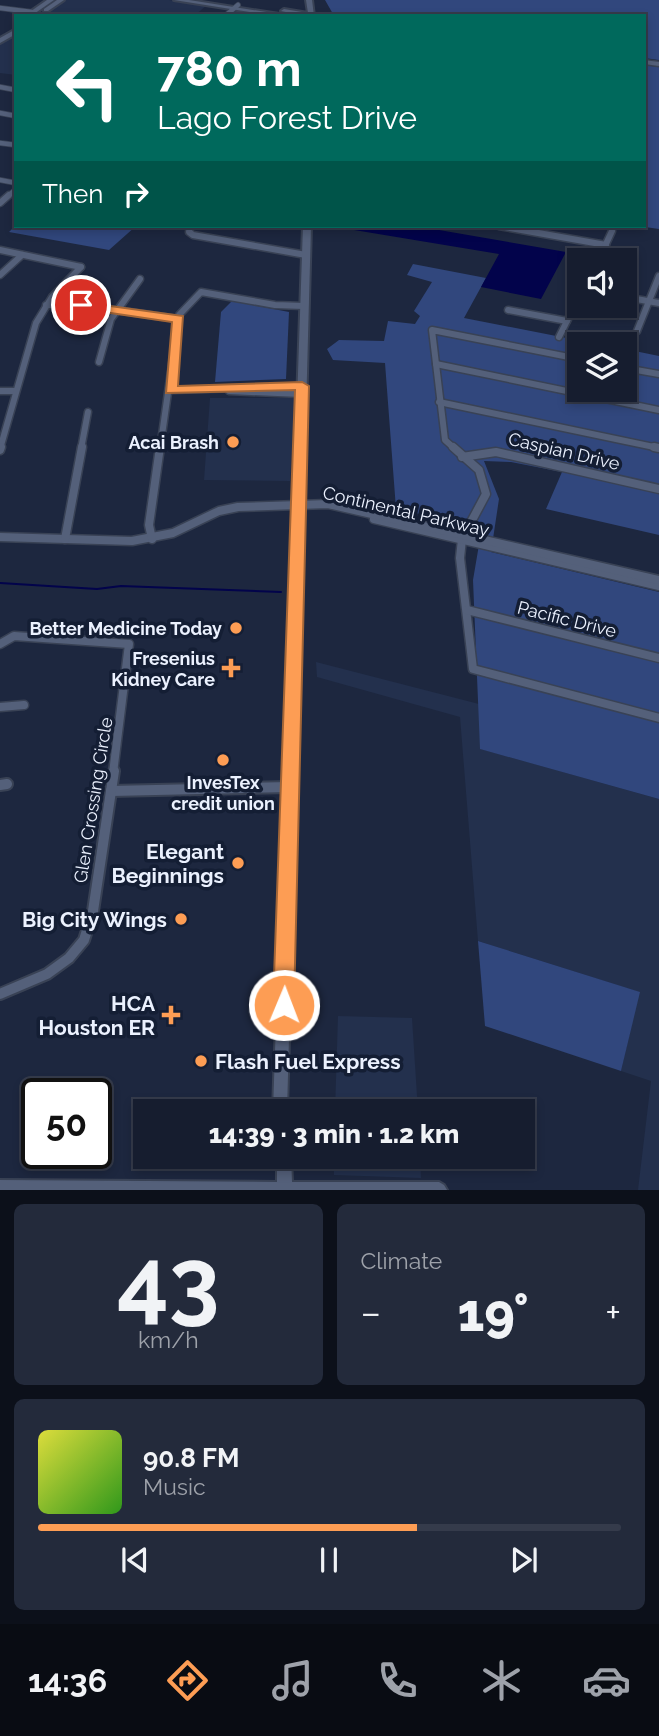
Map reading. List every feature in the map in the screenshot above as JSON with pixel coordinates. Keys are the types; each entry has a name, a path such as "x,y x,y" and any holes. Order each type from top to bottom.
{"main road":[{"path":"33,14 51,0"},
{"path":"34,14 61,0"},
{"path":"177,0 304,14"},
{"path":"205,0 278,14"},
{"path":"280,1099 307,228"},
{"path":"284,1169 285,1189"},
{"path":"0,1188 439,1190"}],"street":[{"path":"1,9 16,0"},
{"path":"228,14 239,7"},
{"path":"234,14 239,7"},
{"path":"1,9 27,14"},
{"path":"0,203 14,191"},
{"path":"190,228 189,232 193,235 306,255"},
{"path":"510,228 606,245"},
{"path":"604,248 612,231"},
{"path":"0,250 81,267 46,304 36,323 0,450"},
{"path":"0,275 22,255"},
{"path":"637,331 659,276"},
{"path":"99,362 106,331 117,310 140,279"},
{"path":"152,538 149,525 171,390 178,319 199,292 275,305 304,306"},
{"path":"637,299 659,303"},
{"path":"46,304 178,319"},
{"path":"508,310 567,321"},
{"path":"559,337 568,318"},
{"path":"567,357 432,330 445,440 479,470 486,494 464,537 460,558 473,669 659,718"},
{"path":"436,365 659,410"},
{"path":"637,370 659,374"},
{"path":"171,390 243,393 302,390"},
{"path":"0,391 15,391"},
{"path":"439,402 659,448"},
{"path":"65,539 88,412"},
{"name":"Caspian Drive","path":"462,457 496,452 659,489"},
{"name":"Continental Parkway","path":"0,537 117,541 152,538 173,533 227,509 254,505 299,504 332,507 659,580"},
{"name":"Continental Parkway","path":"464,537 659,586"},
{"name":"Pacific Drive","path":"467,610 659,658"},
{"name":"Glen Crossing Circle","path":"0,994 17,991 72,957 84,940 111,792 130,653 129,644 14,636 4,641"},
{"path":"0,707 24,705"},
{"path":"111,792 290,787"}],"shaded area":[{"path":"66,0 169,0 207,5 196,14 46,14"},
{"path":"325,0 659,0 659,60 646,58 646,14 333,14"},
{"path":"14,35 14,75 0,73 0,45"},
{"path":"646,65 659,67 659,229 646,227"},
{"path":"14,227 134,228 109,250 9,232"},
{"path":"342,228 428,228 566,252 541,299 481,287 499,254"},
{"path":"413,264 486,278 464,318 567,338 567,402 637,402 637,351 659,356 659,535 546,509 562,472 511,462 484,461 499,499 491,552 659,592 659,799 480,749 473,580 482,527 396,509 385,363 333,360 327,349 339,340 384,341 388,321 415,324 420,316 414,311 432,282 407,275"},
{"path":"232,301 289,312 286,379 215,382 221,312"},
{"path":"210,398 296,398 290,481 204,480"},
{"path":"316,662 479,704 481,749 659,799 659,1190 638,1190 651,1081 621,1071 639,992 478,941 460,717 317,677"},
{"path":"478,941 640,992 621,1071 485,1026"},
{"path":"338,1016 412,1018 417,1099 335,1099"},
{"path":"334,1169 421,1169 421,1178 334,1175"}],"waterway":[{"path":"0,583 97,589 121,586 281,592"}],"place":[{"name":"Acai Brash","path":"233,442"},
{"name":"Better Medicine Today","path":"236,628"},
{"name":"Fresenius Kidney Care","path":"231,668"},
{"name":"InvesTex credit union","path":"223,760"},
{"name":"Elegant Beginnings","path":"238,863"},
{"name":"Big City Wings","path":"181,919"},
{"name":"HCA Houston ER","path":"171,1015"},
{"name":"Flash Fuel Express","path":"201,1061"}],"route":[{"path":"81,305 178,319 171,390 302,386 284,1005"}]}
